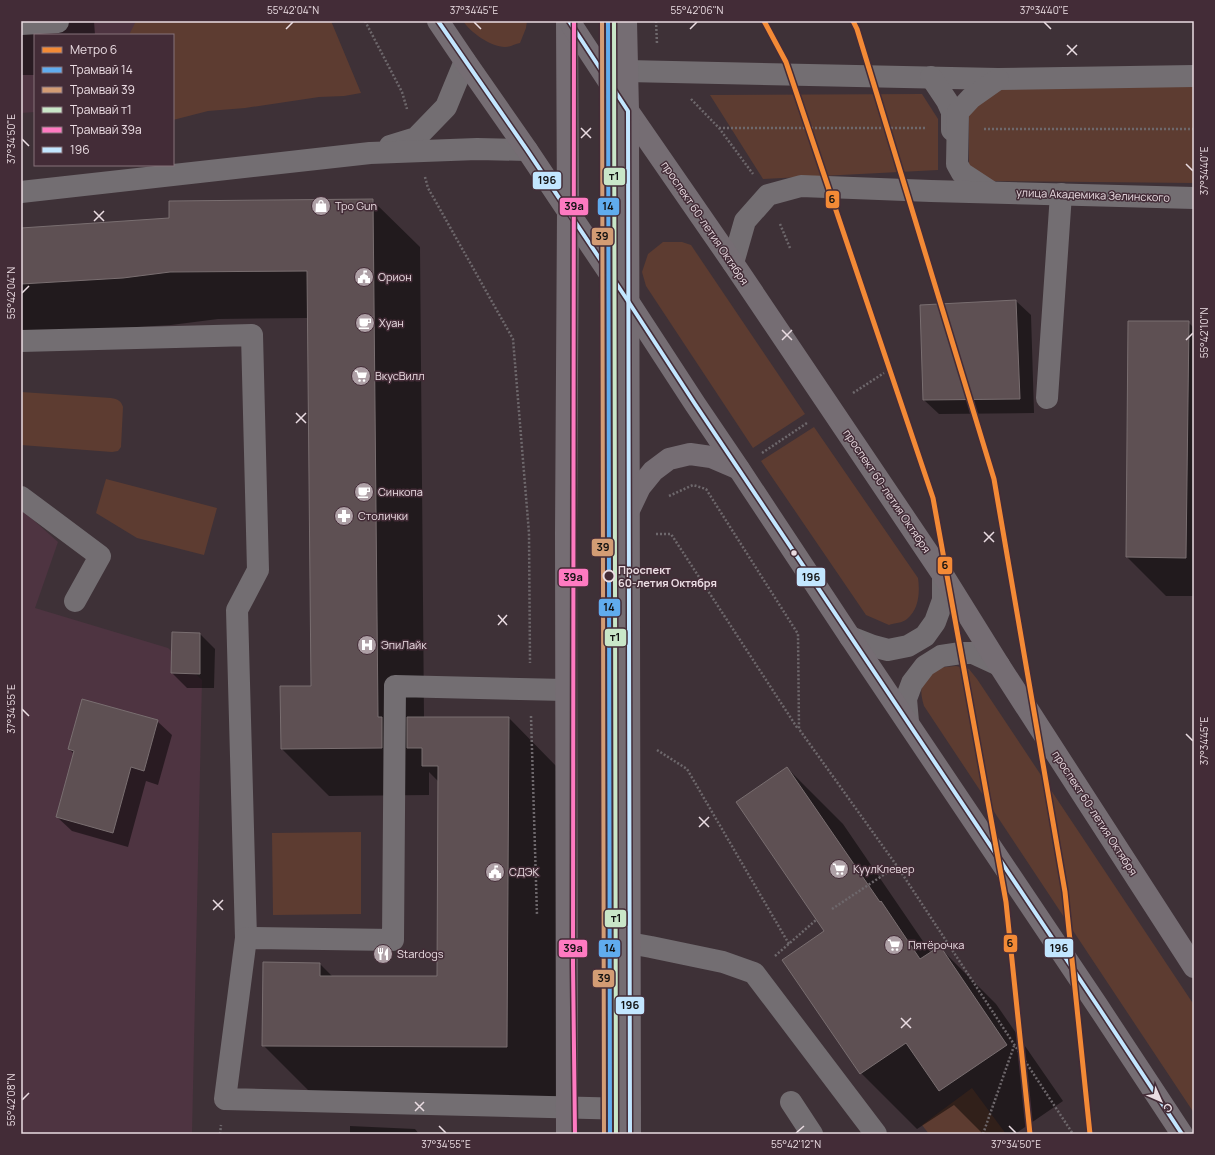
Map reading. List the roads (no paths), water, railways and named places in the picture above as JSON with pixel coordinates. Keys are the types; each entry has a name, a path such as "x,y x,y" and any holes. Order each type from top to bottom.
{"main road":[{"path":"438,21 465,62 528,150 695,404 1182,1134"},
{"path":"567,1134 566,486 568,21"},
{"name":"проспект 60-летия Октября","path":"568,21 628,112 733,263 943,575 999,665 1194,967"},
{"path":"626,21 628,112 630,1134"},
{"path":"629,511 640,487 653,471 669,459 690,454 711,457 739,469"}],"street":[{"path":"21,24 58,21"},
{"path":"418,145 446,107 465,62"},
{"path":"627,72 663,71 998,79 1194,76"},
{"path":"931,78 947,101 952,112 952,163 949,173 931,191"},
{"path":"991,192 962,173 957,164 958,112 971,98 998,79"},
{"path":"21,192 370,153 418,145 477,149 528,150"},
{"name":"улица Академика Зелинского","path":"733,263 745,221 768,195 801,186 1194,198"},
{"path":"1047,398 1061,194"},
{"path":"21,341 252,335 258,570 237,610 246,938 225,1099 630,1109"},
{"path":"21,497 100,556 75,601"},
{"path":"850,637 888,650 908,646 925,636 935,622 943,600 943,575"},
{"path":"908,722 906,699 912,683 925,666 941,656 961,652 973,653 999,665"},
{"path":"246,938 392,940 396,686 566,690"},
{"path":"629,943 723,962 754,973 876,1134"},
{"path":"791,1102 812,1134"}],"metro line":[{"name":"6","path":"764,21 786,62 933,498 1006,902 1030,1134"},
{"name":"6","path":"853,21 857,29 994,479 1065,892 1090,1134"}],"tram line":[{"name":"39а","path":"574,21 573,965 575,1134"},
{"name":"39","path":"602,21 604,1134"},
{"name":"14","path":"608,21 610,1134"},
{"name":"т1","path":"614,21 616,1134"}],"place":[{"name":"Tpo Gun","path":"321,206"},
{"name":"Орион","path":"364,277"},
{"name":"Хуан","path":"365,323"},
{"name":"ВкусВилл","path":"361,376"},
{"name":"Синкопа","path":"364,492"},
{"name":"Столички","path":"344,516"},
{"name":"Проспект 60-летия Октября","path":"609,576"},
{"name":"ЭпиЛайк","path":"367,645"},
{"name":"КуулКлевер","path":"839,869"},
{"name":"СДЭК","path":"495,872"},
{"name":"Пятёрочка","path":"894,945"},
{"name":"Stardogs","path":"383,954"}]}
